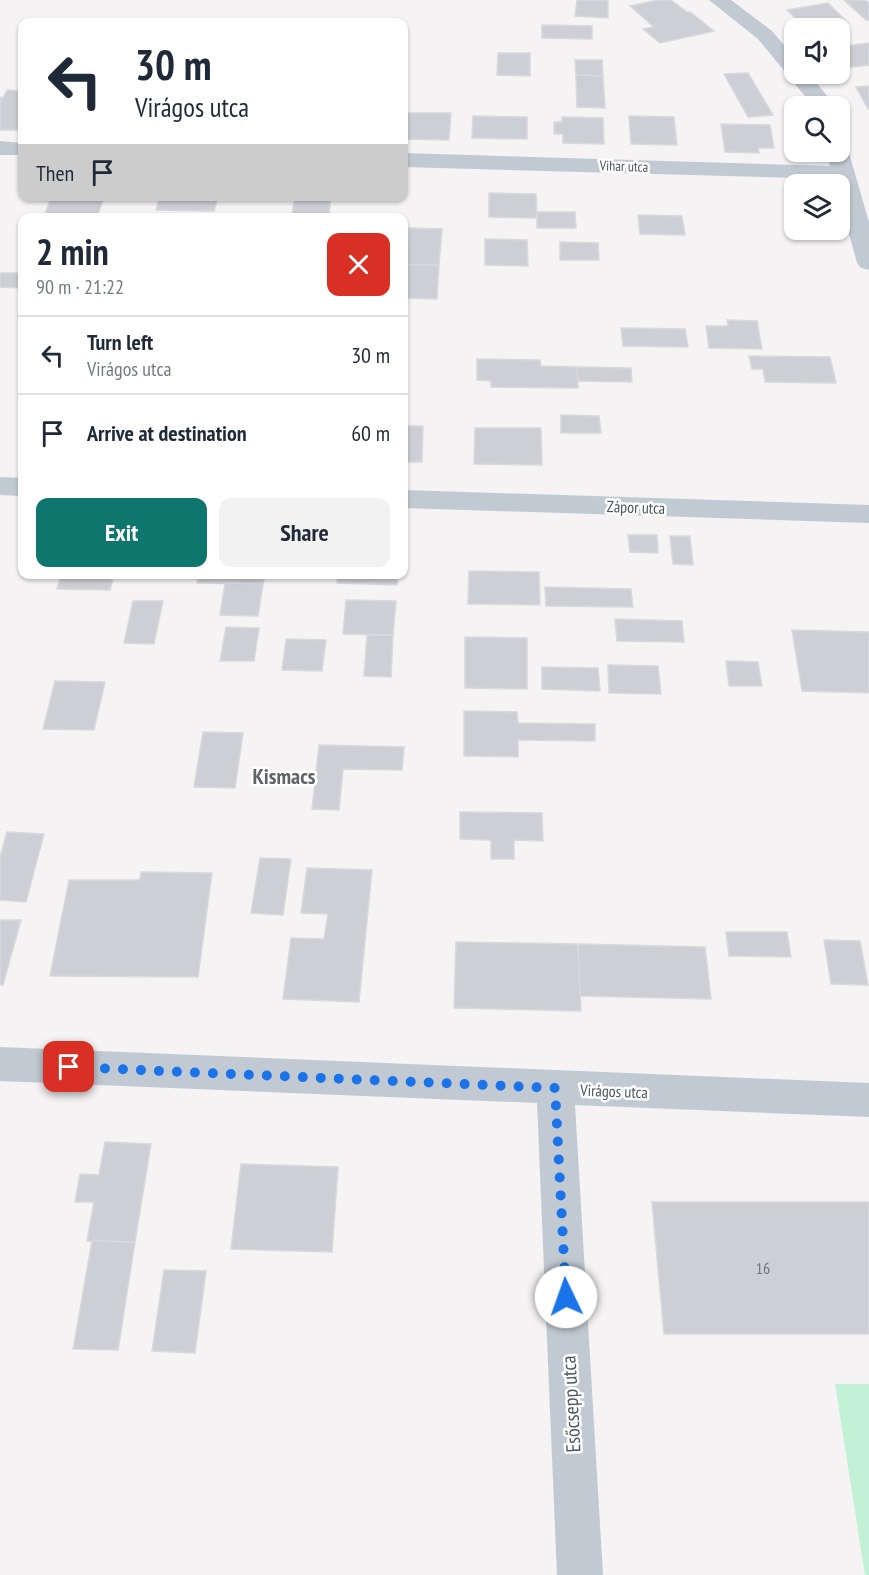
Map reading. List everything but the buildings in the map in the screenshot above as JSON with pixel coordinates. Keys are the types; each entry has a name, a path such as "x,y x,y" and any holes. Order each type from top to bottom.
{"street":[{"path":"719,0 765,35 784,58"},
{"path":"806,84 817,96"},
{"path":"0,148 18,149"},
{"name":"Vihar utca","path":"408,160 784,162"},
{"path":"841,162 869,263"},
{"path":"0,486 18,487"},
{"name":"Zápor utca","path":"408,499 869,514"},
{"name":"Virágos utca","path":"0,1064 869,1100"},
{"name":"Esőcsepp utca","path":"555,1088 580,1575"}],"green space":[{"path":"835,1384 869,1384 869,1575 865,1575"}],"district":[{"name":"Kismacs","path":"284,776"}],"route":[{"path":"69,1067 555,1088 566,1297"}]}
